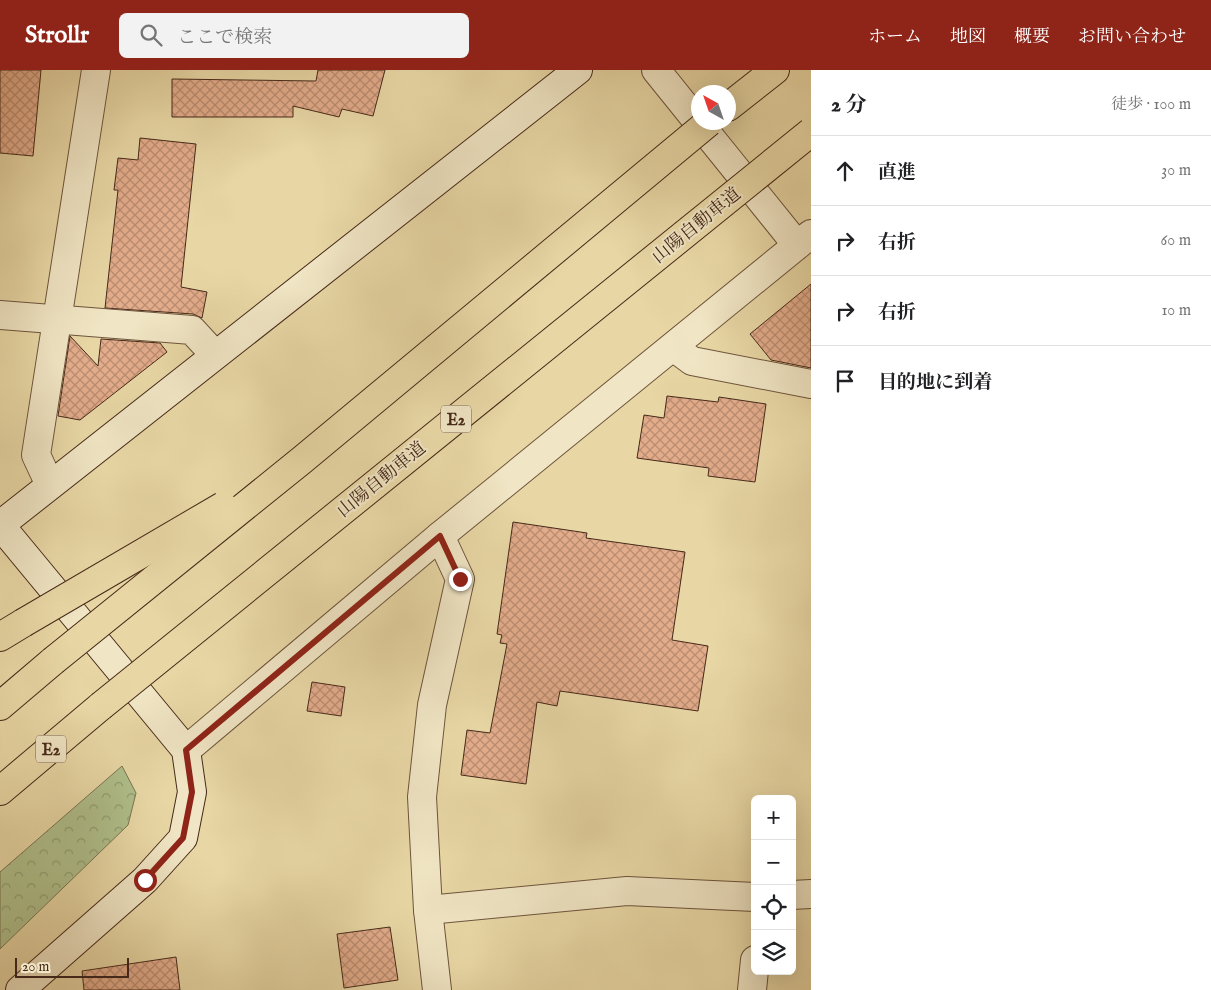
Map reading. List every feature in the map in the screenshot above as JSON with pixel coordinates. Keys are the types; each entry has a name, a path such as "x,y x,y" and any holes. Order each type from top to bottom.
{"highway":[{"path":"736,100 775,70"},
{"path":"0,706 302,460 699,130"},
{"name":"山陽自動車道","path":"0,791 101,706 811,132"},
{"path":"0,637 302,460"}],"street":[{"path":"50,485 36,455 96,70"},
{"path":"28,987 145,880 183,838 192,792 186,750 0,525 578,70"},
{"path":"186,750 440,536 804,239 656,70"},
{"path":"0,314 192,330 215,355"},
{"path":"673,347 692,361 811,384"},
{"path":"437,990 428,910 422,797 432,705 460,579 440,536"},
{"path":"428,910 627,891 751,897"},
{"path":"796,895 811,894"},
{"path":"752,990 754,975"}],"green space":[{"path":"122,766 136,793 128,825 0,949 0,872"}],"building":[{"path":"0,70 41,70 33,156 0,153"},
{"path":"318,70 385,70 373,116 342,109 339,117 293,106 293,117 172,117 172,79 316,81"},
{"path":"140,138 196,144 181,287 207,292 202,318 193,314 105,308 118,190 114,190 118,158 138,160"},
{"path":"811,284 811,368 771,360 750,334"},
{"path":"70,336 98,366 101,339 160,343 167,352 80,420 58,416"},
{"path":"667,396 718,402 719,397 766,404 755,482 708,476 709,468 637,458 644,415 664,418"},
{"path":"513,522 587,533 586,538 685,552 672,640 708,646 698,711 560,691 557,706 537,702 526,784 461,775 467,730 490,733 507,644 500,643 502,635 497,634"},
{"path":"312,682 345,687 341,716 307,711"},
{"path":"390,927 398,980 344,988 337,934"},
{"path":"176,957 180,990 84,990 82,971"}],"route":[{"path":"145,880 183,838 192,792 186,750 440,536 460,579"}]}
